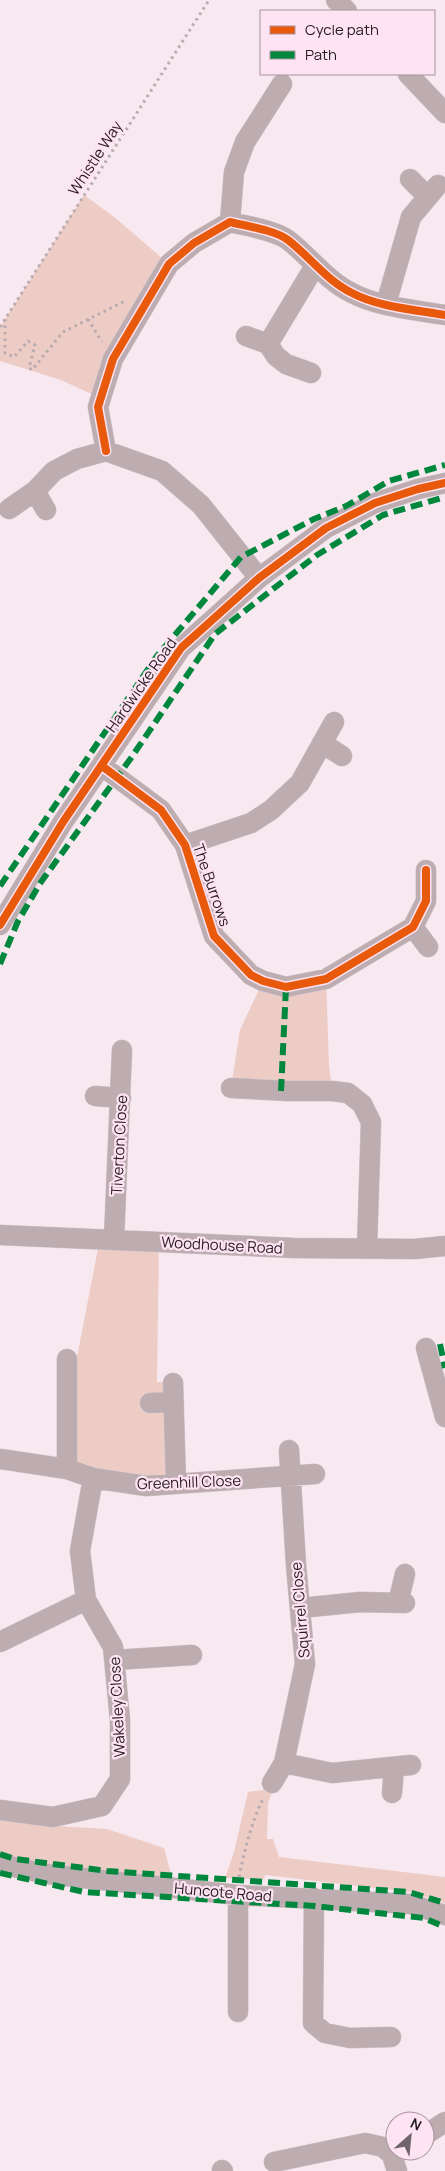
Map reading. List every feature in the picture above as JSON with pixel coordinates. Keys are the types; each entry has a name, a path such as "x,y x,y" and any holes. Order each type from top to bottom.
{"street":[{"path":"336,0 346,10"},
{"path":"409,75 445,113"},
{"path":"230,222 234,172 245,142 282,84"},
{"path":"386,304 411,217 433,191 410,178"},
{"path":"106,451 98,407 113,359 169,264 194,243 230,222 257,228 287,239 315,266 352,294 386,304 445,316"},
{"path":"268,344 315,266"},
{"path":"246,336 268,344 276,356 286,364 311,373"},
{"path":"10,509 35,491 54,471 77,459 106,451 162,471 201,505 259,578"},
{"name":"Hardwicke Road","path":"0,925 26,879 181,648 259,578 326,528 375,503 418,489 445,483"},
{"path":"35,491 46,510"},
{"path":"185,845 251,823 272,810 300,783 334,722"},
{"path":"322,743 342,756"},
{"name":"The Burrows","path":"102,766 161,810 185,845 214,936 251,975 263,981 286,987 326,979 413,927"},
{"path":"426,870 426,901 413,927 428,947"},
{"name":"Tiverton Close","path":"114,1239 122,1050"},
{"path":"231,1088 332,1091 348,1094 362,1104 371,1122 366,1248"},
{"path":"95,1096 121,1098"},
{"name":"Woodhouse Road","path":"0,1235 294,1248 415,1249 445,1246"},
{"path":"426,1348 445,1417"},
{"path":"67,1359 67,1469"},
{"path":"150,1403 174,1392 176,1484"},
{"name":"Squirrel Close","path":"272,1784 284,1763 305,1664 296,1565 289,1450"},
{"name":"Greenhill Close","path":"0,1459 67,1469 93,1478 146,1486 315,1474"},
{"name":"Wakeley Close","path":"0,1810 53,1817 102,1806 120,1779 120,1720 113,1647 86,1600 80,1551 93,1478"},
{"path":"301,1608 360,1602 402,1603 405,1574"},
{"path":"0,1642 86,1600"},
{"path":"115,1660 192,1655"},
{"path":"284,1763 332,1773 403,1766 392,1793"},
{"name":"Huncote Road","path":"0,1864 47,1874 238,1895 410,1904 445,1915"},
{"path":"238,1895 238,2012"},
{"path":"314,1898 313,2022 325,2033 350,2038 391,2037"},
{"path":"274,2162 365,2143 385,2150"}],"path":[{"path":"5,319 5,353 14,357 28,341 36,345 28,368 32,370 63,332 157,285"},
{"path":"88,319 113,359"},
{"path":"238,1895 236,1885 244,1849 255,1815 272,1784"}],"shaded area":[{"path":"84,195 113,216 169,264 100,398 61,380 0,361 0,327"},
{"path":"326,979 329,1064 332,1091 231,1088 240,1030 263,981"},
{"path":"100,1238 159,1242 157,1382 173,1383 176,1484 67,1469 67,1359 77,1357"},
{"path":"273,1790 268,1803 267,1839 273,1839 279,1857 445,1877 445,1903 409,1892 265,1875 264,1879 225,1878 234,1852 248,1792"},
{"path":"0,1817 38,1825 107,1829 164,1848 173,1881 0,1859"}],"marked path":[{"path":"0,886 157,656 241,557 314,519 346,506 389,481 445,465"},
{"path":"0,964 18,921 41,882 131,758 215,634 317,555 383,515 445,497"},
{"path":"281,1091 286,987"},
{"path":"440,1344 445,1368"},
{"path":"0,1854 15,1859 107,1871 409,1892 445,1903"},
{"path":"0,1873 84,1892 314,1906 424,1918 445,1927"}],"cycle path":[{"path":"106,451 98,407 113,359 169,264 194,243 230,222 268,231 288,240 334,282 362,298 397,307 445,315"},
{"path":"0,925 63,822 181,648 259,578 326,528 375,503 418,489 445,483"},
{"path":"102,766 161,810 185,845 214,936 251,975 263,981 286,987 326,979 413,927 426,901 426,870"}]}
